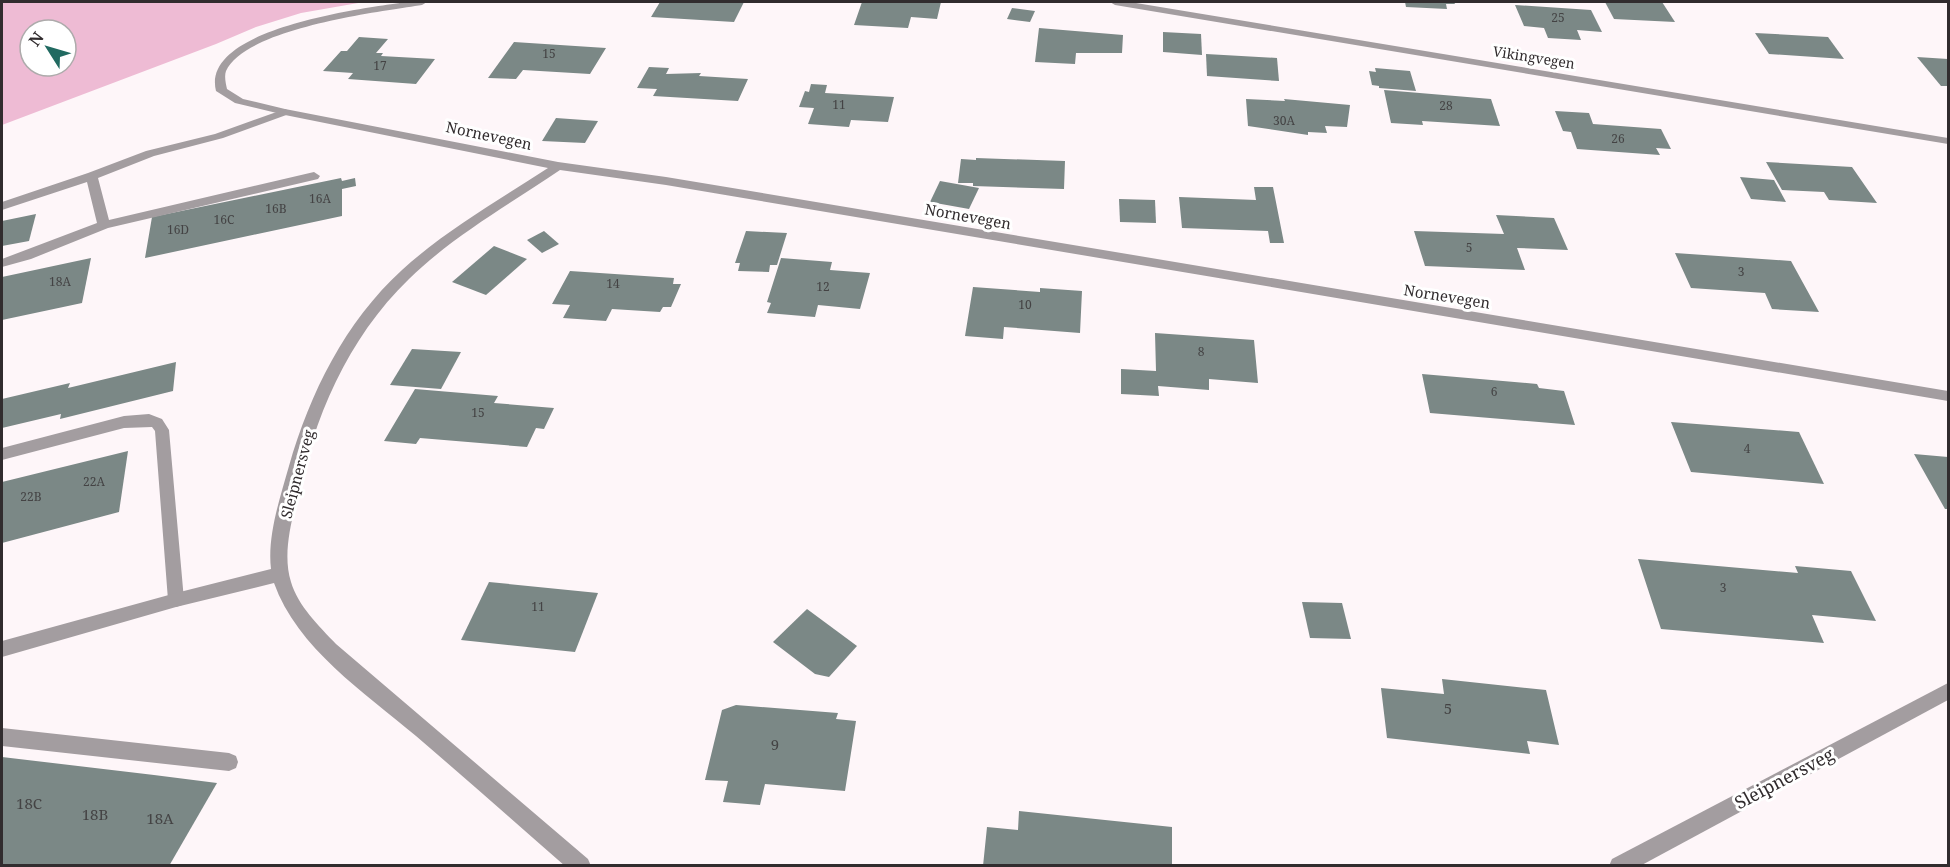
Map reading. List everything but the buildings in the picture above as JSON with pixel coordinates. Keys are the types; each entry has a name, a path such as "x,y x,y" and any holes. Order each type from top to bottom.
{"street":[{"name":"Nornevegen","path":"422,2 297,26 249,46 229,60 221,70 219,82 222,91 239,101 558,166 666,181 1948,396"},
{"name":"Vikingvegen","path":"1115,2 1948,141"},
{"path":"2,206 92,176 150,153 219,136 285,111"},
{"name":"Sleipnersveg","path":"558,166 465,228 421,262 385,296 363,324 339,361 316,408 296,468 280,538 280,574 295,610 314,635 581,866"},
{"path":"92,176 104,225"},
{"path":"2,263 26,256 104,225 314,176"},
{"path":"2,454 124,422 149,420 158,423 162,430 176,600"},
{"path":"2,649 176,600 280,574"},
{"name":"Sleipnersveg","path":"1619,866 1948,691"},
{"path":"2,736 229,762"}],"shaded area":[{"path":"2,2 364,2 301,13 256,27 2,125"}]}
